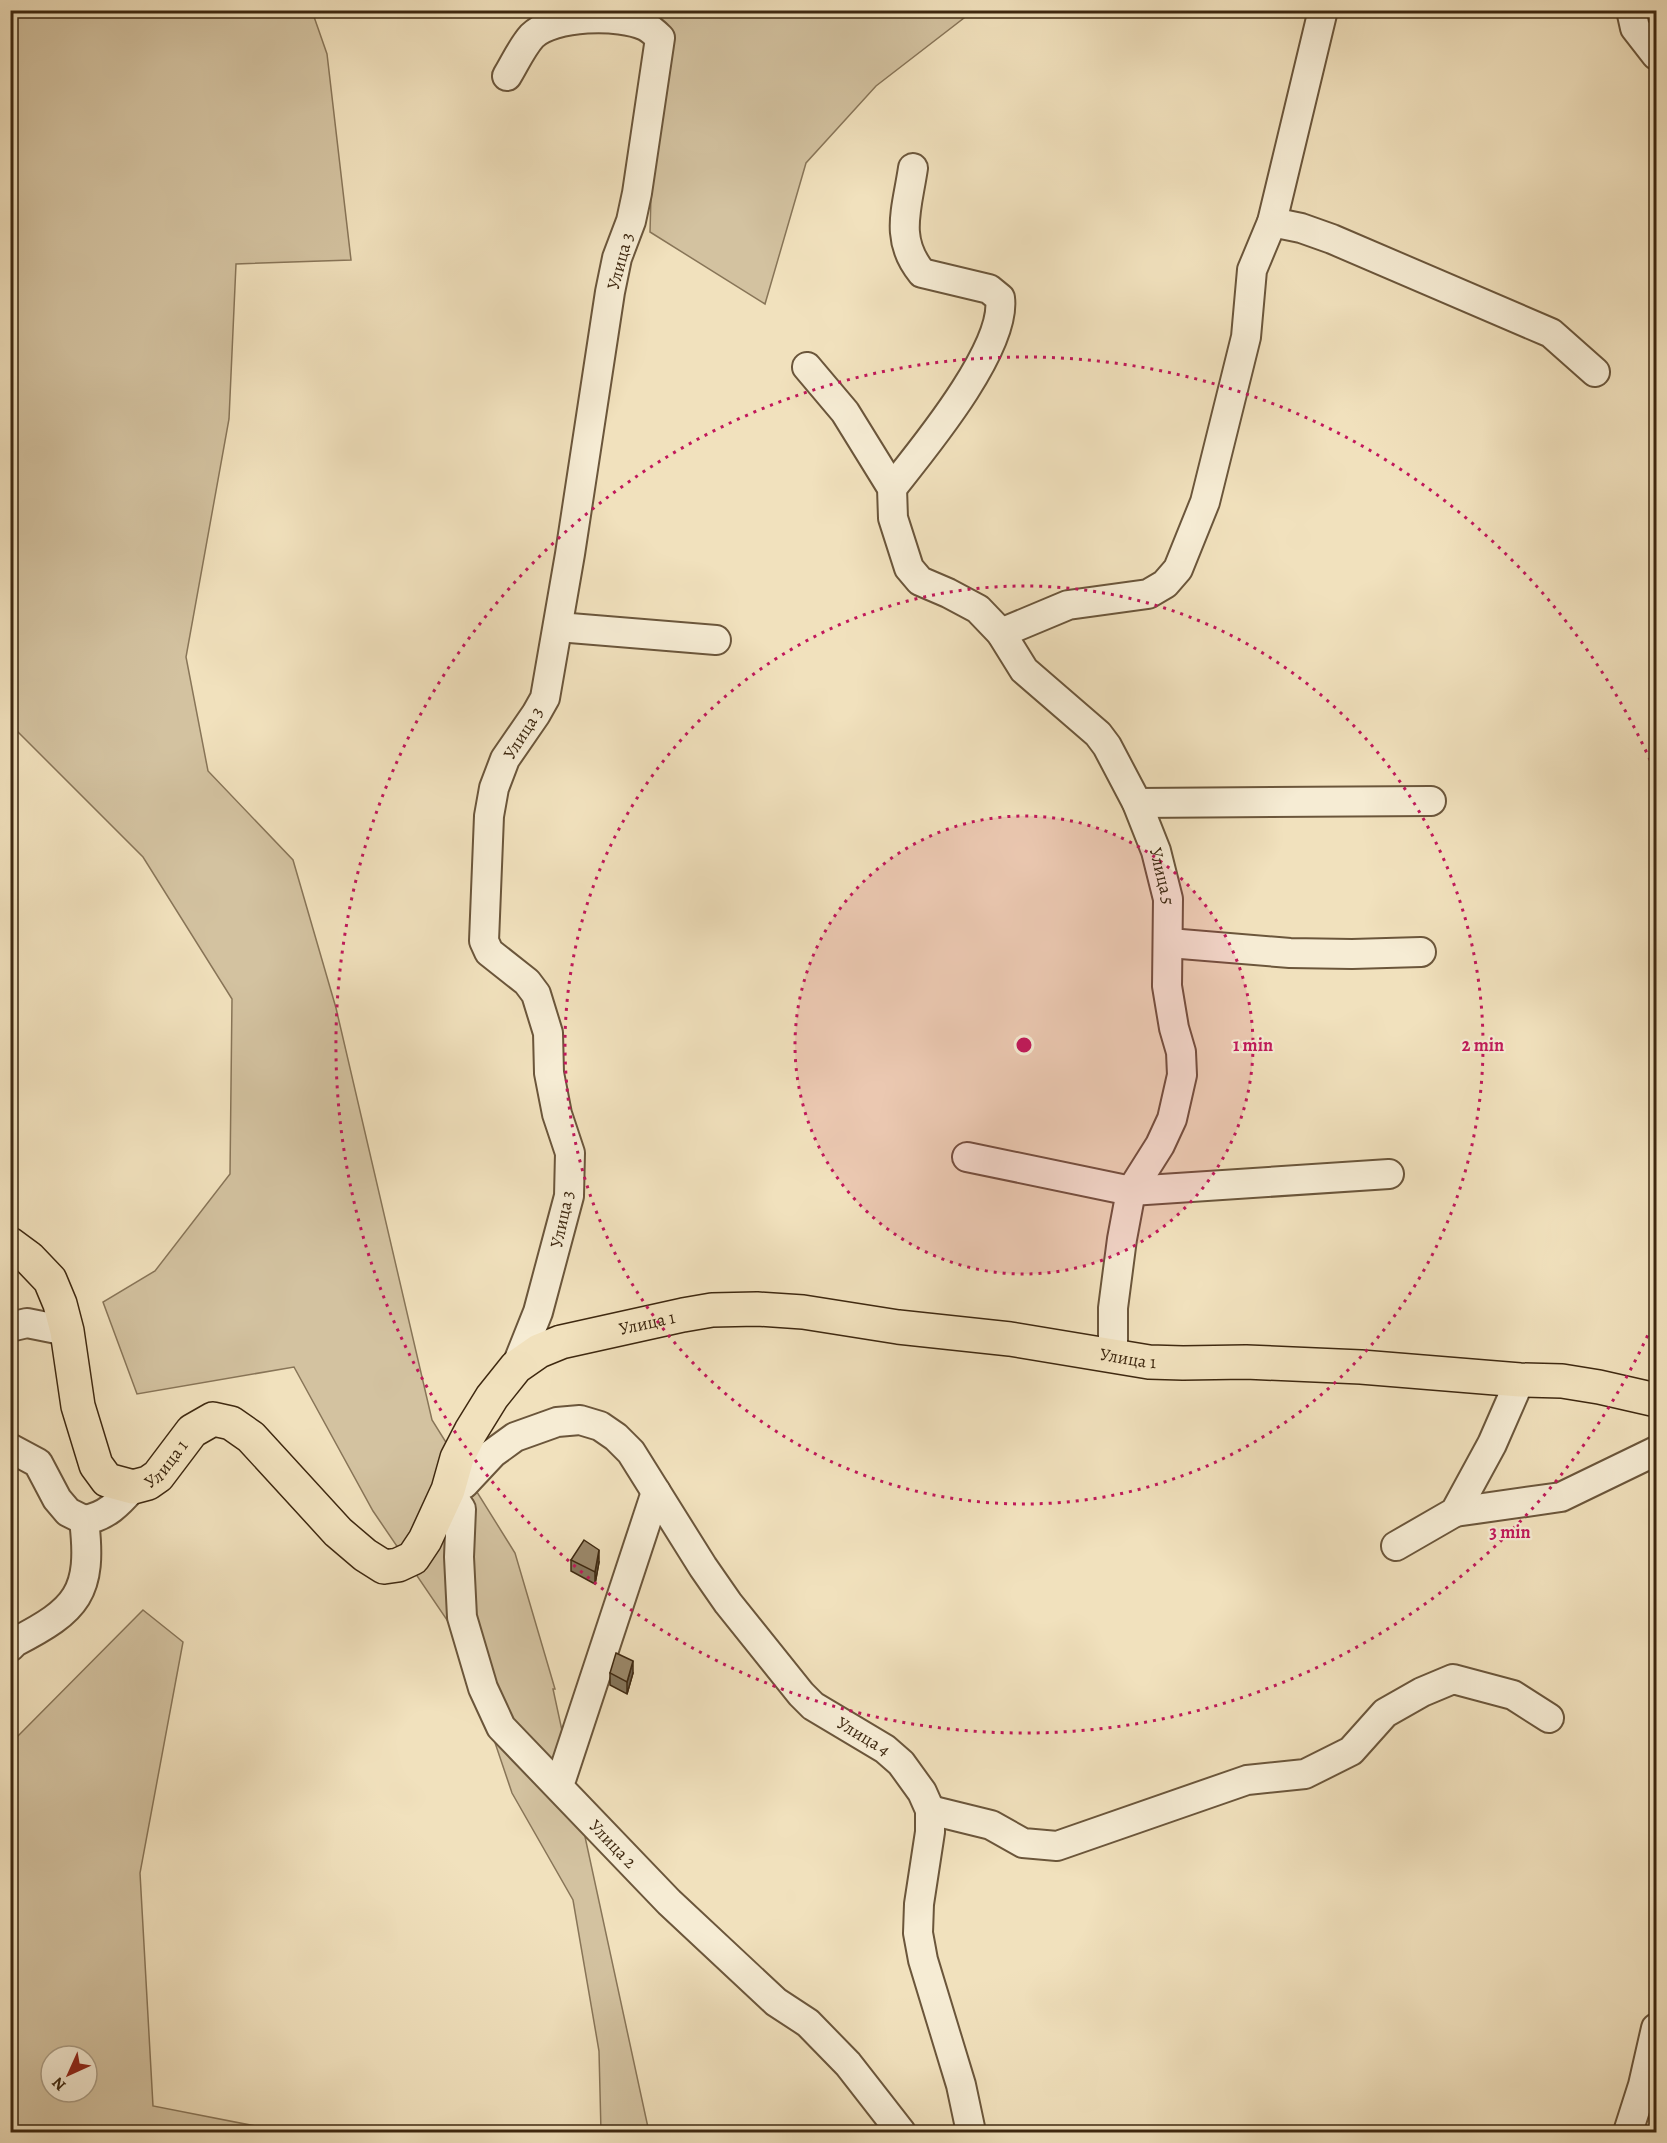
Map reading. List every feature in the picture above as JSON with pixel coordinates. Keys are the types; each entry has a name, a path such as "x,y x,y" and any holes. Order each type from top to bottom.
{"main road":[{"name":"Улица 1","path":"10,1244 29,1258 50,1280 60,1304 67,1331 78,1406 96,1465 107,1480 133,1487 148,1483 158,1476 192,1431 213,1419 231,1423 251,1437 338,1532 365,1555 384,1567 398,1565 413,1558 448,1490 457,1458 471,1431 492,1397 516,1367 539,1352 561,1342 712,1310 757,1309 803,1312 898,1327 1010,1340 1149,1362 1183,1364 1246,1362 1350,1367 1562,1382 1656,1400"}],"street":[{"path":"1001,633 1068,606 1148,594 1165,584 1178,569 1204,502 1245,338 1252,270 1272,222 1323,10"},
{"path":"1631,10 1635,28 1656,55"},
{"name":"Улица 3","path":"507,76 533,36 548,25 577,18 629,22 646,27 660,38 637,193 617,258 610,292 545,698 505,759 494,788 489,816 484,941 489,952 527,982 536,994 548,1034 549,1073 557,1114 570,1153 569,1196 538,1312 516,1367"},
{"path":"807,367 845,412 892,488 966,389 999,323 1002,309 1000,298 989,289 922,273 915,265 904,237 913,168"},
{"path":"1272,222 1301,228 1332,239 1551,333 1595,372"},
{"name":"Улица 5","path":"892,488 893,518 909,568 920,581 948,592 978,609 1001,633 1024,670 1087,723 1107,746 1137,803 1156,851 1168,899 1167,986 1174,1028 1182,1052 1182,1075 1172,1119 1160,1144 1131,1191 1113,1308 1113,1356"},
{"path":"558,627 716,640"},
{"path":"1137,803 1431,801"},
{"path":"1169,943 1290,953 1421,952"},
{"path":"967,1157 1131,1191 1389,1174"},
{"path":"10,1327 27,1323 67,1331"},
{"path":"1455,1512 1492,1444 1520,1380"},
{"name":"Улица 4","path":"448,1490 464,1484 493,1453 515,1437 557,1422 580,1420 600,1426 616,1437 631,1452 728,1603 801,1694 813,1706 885,1749 901,1763 922,1792 930,1810"},
{"path":"10,1448 38,1463 57,1499 68,1512 84,1520 94,1519 111,1509 133,1487"},
{"path":"1396,1546 1455,1512 1562,1497 1656,1451"},
{"name":"Улица 2","path":"448,1490 461,1509 459,1557 462,1617 483,1688 501,1727 669,1902 776,2002 808,2023 848,2064 901,2133"},
{"path":"562,1777 656,1491"},
{"path":"10,1647 60,1616 72,1603 83,1585 87,1544 84,1520"},
{"path":"971,2133 961,2085 923,1960 918,1933 919,1904 930,1832 930,1810 991,1825 1023,1844 1057,1846 1247,1780 1305,1774 1351,1750 1385,1713 1422,1692 1453,1679 1513,1695 1549,1718"},
{"path":"1628,2133 1643,2085 1656,2028"}],"shaded area":[{"path":"11,11 312,11 327,54 351,260 236,264 229,419 186,657 208,771 293,860 336,1008 432,1420 515,1553 555,1689 553,1689 649,2132 601,2132 599,2051 573,1900 512,1793 460,1639 373,1511 294,1367 137,1394 103,1302 155,1271 230,1174 232,999 143,857 14,728 11,728"},
{"path":"656,11 973,11 876,86 806,163 765,304 650,232"},
{"path":"143,1610 183,1642 140,1873 153,2106 286,2132 11,2132 11,1743"}],"building":[{"path":"584,1540 599,1550 595,1572 571,1560"},
{"path":"616,1653 633,1661 627,1682 610,1673"}]}
